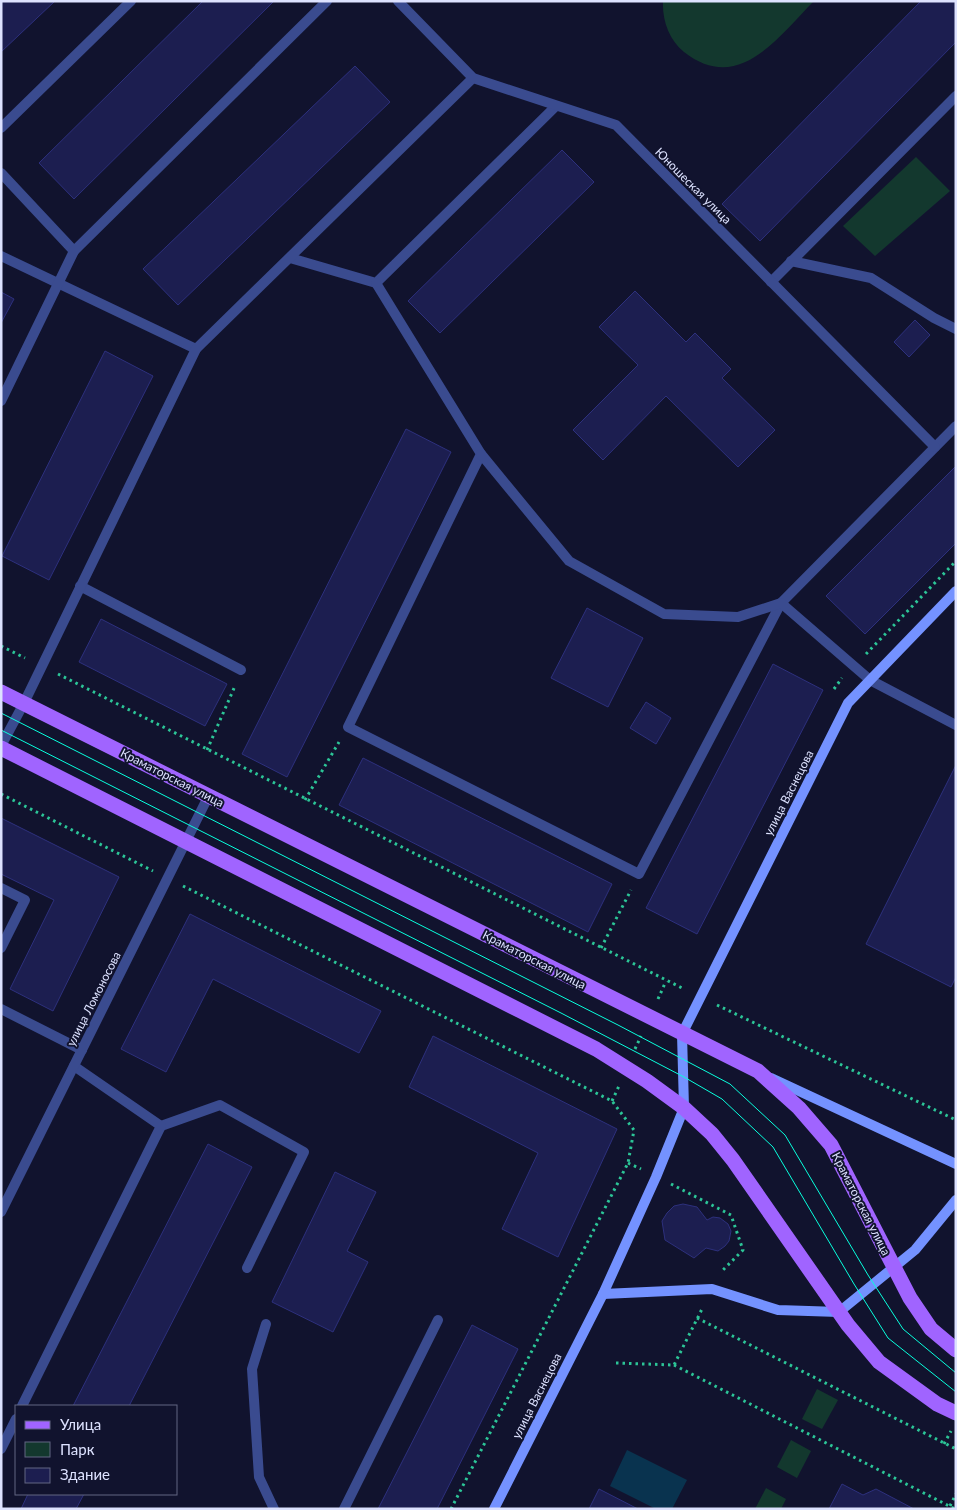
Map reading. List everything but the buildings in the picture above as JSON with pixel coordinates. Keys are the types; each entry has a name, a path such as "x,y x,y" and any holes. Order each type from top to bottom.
{"main road":[{"name":"Краматорская улица","path":"1,692 758,1072 799,1108 831,1145 910,1298 931,1329 956,1350"},
{"path":"1,747 588,1044 627,1068 684,1108 712,1134 733,1160 839,1312 879,1362 937,1404 956,1414"}],"street":[{"path":"1,128 131,1"},
{"path":"1,401 74,251 327,1"},
{"name":"Юношеская улица","path":"398,1 473,78 616,125 935,447"},
{"path":"1,747 196,350 473,78"},
{"path":"771,282 956,96"},
{"path":"376,283 556,106"},
{"path":"1,173 74,251"},
{"path":"1,256 196,350"},
{"path":"290,258 376,283 481,454 570,561 664,614 738,617 781,603"},
{"path":"791,262 871,278 934,318 956,329"},
{"path":"481,454 348,727 639,874 781,603 956,426"},
{"path":"80,586 241,670"},
{"name":"улица Васнецова","path":"682,1034 848,703 956,591"},
{"path":"781,603 870,680 956,725"},
{"name":"улица Ломоносова","path":"1,1212 208,797"},
{"path":"1,888 25,900 1,948"},
{"path":"1,1009 82,1050"},
{"path":"682,1034 684,1108"},
{"path":"74,1066 161,1126"},
{"path":"758,1072 956,1164"},
{"path":"22,1405 161,1126 220,1105 304,1152 247,1268"},
{"name":"улица Васнецова","path":"494,1509 603,1294 656,1177 684,1108"},
{"path":"603,1294 712,1289 778,1310 839,1312 915,1250 956,1200"},
{"path":"344,1509 438,1320"},
{"path":"266,1324 252,1369 259,1477 274,1509"},
{"path":"1,1449 15,1421"}],"path":[{"path":"1,646 666,981 956,1120"},
{"path":"207,750 241,670"},
{"path":"305,800 348,727"},
{"path":"1,794 612,1101 634,1130 628,1163 451,1509"},
{"path":"601,948 639,874"},
{"path":"612,1101 666,981"},
{"path":"628,1163 731,1215 743,1250 722,1269 674,1365"},
{"path":"698,1318 956,1449"},
{"path":"616,1363 674,1365 955,1509"},
{"path":"950,1506 956,1494"}],"green space":[{"path":"663,1 814,1 772,44 756,56 740,64 722,67 704,64 684,52 674,42 665,22"},
{"path":"916,157 950,191 875,256 843,226"},
{"path":"817,1389 838,1400 822,1429 802,1419"},
{"path":"791,1440 811,1451 797,1478 777,1467"},
{"path":"766,1488 786,1499 781,1509 755,1509"}],"water":[{"path":"627,1450 687,1480 672,1509 656,1509 610,1486"}],"tram line":[{"path":"1,713 618,1025 730,1084 785,1135 868,1275 903,1329 956,1373"},
{"path":"1,730 561,1013 684,1077 722,1099 773,1147 888,1338 956,1392"}]}
